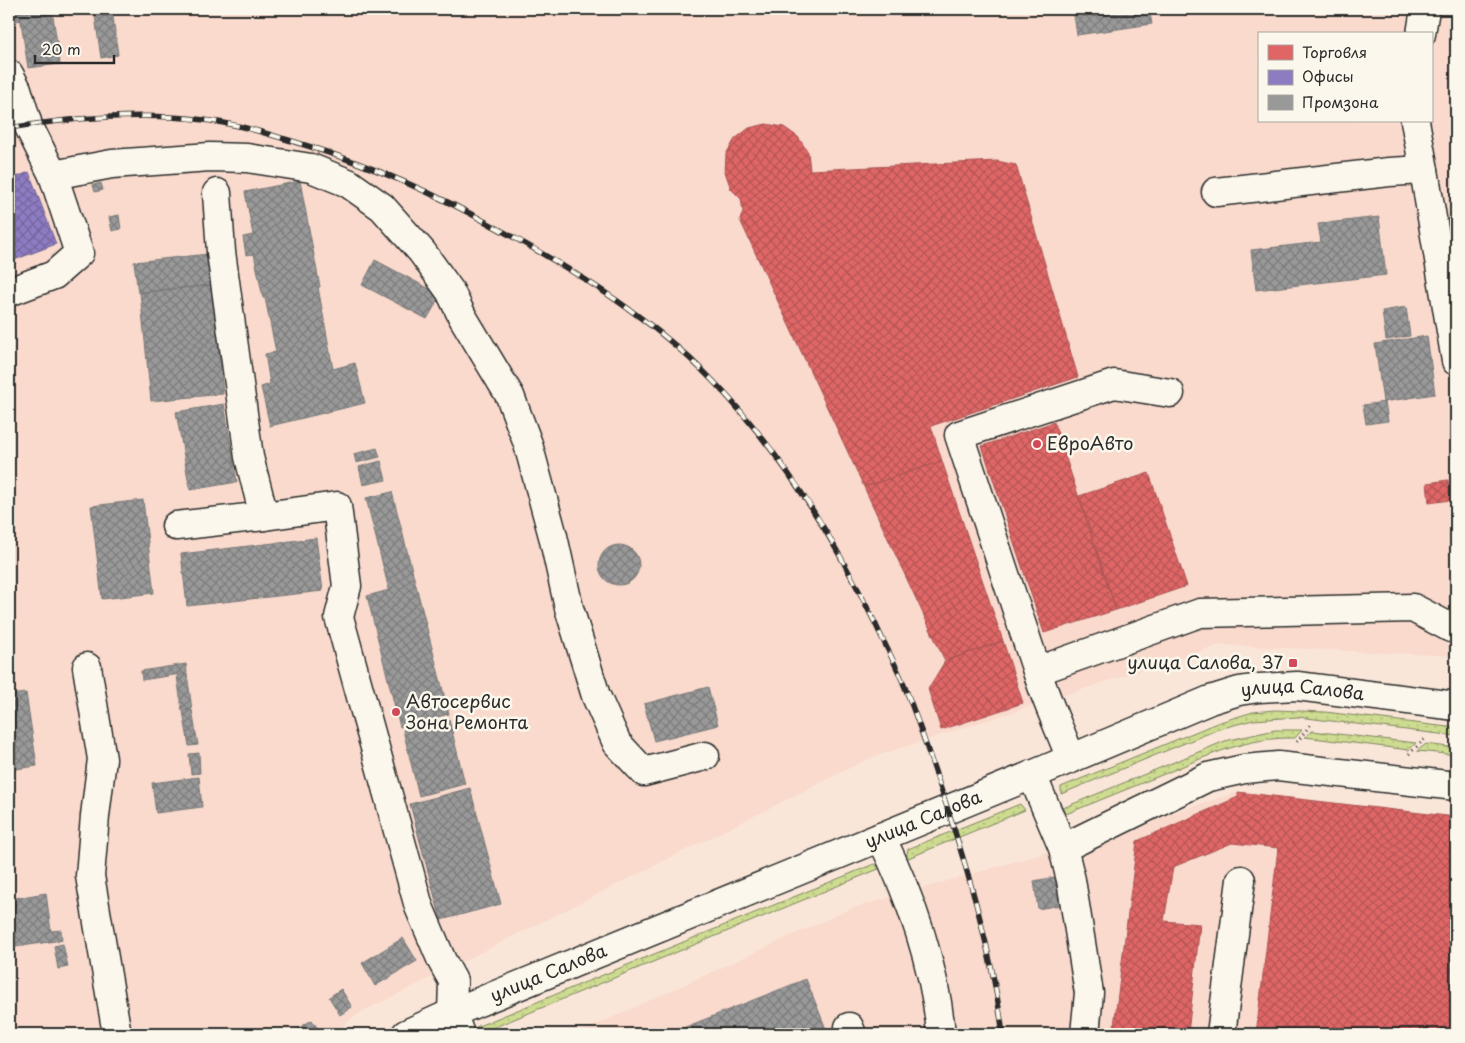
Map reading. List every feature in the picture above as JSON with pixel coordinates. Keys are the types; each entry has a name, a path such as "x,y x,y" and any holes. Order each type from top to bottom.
{"street":[{"path":"1421,32 1425,9"},
{"path":"9,74 17,89 28,125 53,175 79,253 54,275 9,292"},
{"path":"1415,122 1456,362"},
{"path":"53,175 112,164 210,157 247,158 311,168 348,184 382,207 422,252 450,291 462,316 510,396 528,444 553,536 569,608 596,696 617,743 644,772 705,756"},
{"path":"1216,192 1389,172 1424,170"},
{"path":"217,193 221,252 249,457 264,516"},
{"path":"1070,759 1060,729 1044,696 958,435 1114,384 1170,393"},
{"path":"176,526 337,506 347,586 339,617 419,907 453,981 456,1023"},
{"path":"1037,671 1200,613 1413,608 1451,628 1456,628"},
{"path":"87,667 102,759 90,876 117,1034"},
{"name":"улица Салова","path":"406,1034 456,1023 881,837 1210,700 1240,691 1297,686 1456,706"},
{"path":"1063,848 1208,777 1244,769 1278,766 1456,786"},
{"path":"1032,775 1063,848 1072,880 1089,993 1086,1034"},
{"path":"881,837 897,870 918,926 939,1007 941,1034"},
{"path":"1221,1034 1241,880"}],"shaded area":[{"path":"9,9 1456,9 1456,656 1220,645 870,758 358,1014 332,1034 9,1034"},
{"path":"1238,792 1456,817 1456,1034 576,1034 850,909 1038,855"}],"green space":[{"path":"1275,710 1325,712 1456,728 1456,736 1298,717 1253,720 1219,729 1061,794 1061,787 1217,723 1253,712"},
{"path":"1275,730 1302,730 1295,738 1262,740 1215,753 1066,814 1063,808 1225,741"},
{"path":"1312,731 1416,743 1409,750 1305,737"},
{"path":"1426,744 1456,748 1456,755 1417,751"},
{"path":"1020,804 1025,810 906,859 908,849"},
{"path":"874,864 881,868 478,1034 474,1034 476,1027"}],"building: Торговля":[{"path":"766,124 784,127 798,137 808,152 810,170 997,161 1016,165 1078,377 931,426 942,461 864,487 740,220 743,211 741,199 731,189 725,172 726,154 735,139 749,128"},
{"path":"1054,422 1116,610 1044,633 982,446"},
{"path":"942,461 1003,641 945,661 864,487"},
{"path":"1149,473 1187,586 1116,610 1079,496"},
{"path":"1448,480 1451,500 1429,503 1427,483"},
{"path":"1003,641 1023,703 941,730 928,689 945,661"},
{"path":"1238,792 1456,817 1456,1034 1256,1034 1278,848 1232,843 1173,867 1164,921 1200,924 1188,1034 1113,1034 1137,841 1238,797"}],"building: Офисы":[{"path":"29,172 56,244 9,262 9,180"}],"building: Промзона":[{"path":"9,9 19,9 21,20 9,22"},
{"path":"19,9 52,9 60,64 28,68"},
{"path":"94,9 112,9 118,55 101,58"},
{"path":"1073,9 1149,9 1152,24 1077,35"},
{"path":"1456,12 1456,46 1455,46 1451,13"},
{"path":"300,181 333,369 355,363 365,403 270,426 261,387 270,384 265,354 276,352 254,254 246,255 243,237 253,235 245,192"},
{"path":"101,183 103,190 95,192 93,185"},
{"path":"119,215 121,229 112,231 109,217"},
{"path":"1379,217 1386,275 1256,290 1251,250 1321,242 1318,224"},
{"path":"208,254 211,285 138,293 134,262"},
{"path":"375,260 441,295 427,319 362,285"},
{"path":"213,285 223,394 151,401 140,292"},
{"path":"1406,307 1410,336 1386,340 1382,311"},
{"path":"1427,336 1435,394 1383,402 1375,344"},
{"path":"1385,402 1388,421 1366,424 1363,405"},
{"path":"224,404 237,482 190,490 176,412"},
{"path":"377,448 380,457 356,463 354,454"},
{"path":"381,461 386,480 363,485 359,467"},
{"path":"392,492 449,714 400,727 367,596 389,590 366,498"},
{"path":"143,500 154,593 102,599 91,506"},
{"path":"316,538 323,591 187,606 181,554"},
{"path":"623,545 630,548 636,554 639,565 638,573 630,582 623,585 615,585 608,582 600,573 599,561 602,554 611,546"},
{"path":"186,664 187,673 142,680 141,671"},
{"path":"187,674 192,709 182,710 177,676"},
{"path":"708,687 718,725 654,741 644,704"},
{"path":"26,693 37,766 9,770 9,695"},
{"path":"192,710 198,745 189,746 183,711"},
{"path":"449,719 465,784 419,796 403,730"},
{"path":"199,753 200,773 191,774 189,754"},
{"path":"199,777 202,807 156,813 152,783"},
{"path":"470,788 501,904 441,920 410,804"},
{"path":"1055,877 1060,905 1038,909 1034,881"},
{"path":"46,893 51,931 61,930 62,940 9,948 9,899"},
{"path":"403,938 417,961 375,986 362,963"},
{"path":"63,944 68,967 58,969 54,946"},
{"path":"806,979 828,1034 668,1034"},
{"path":"341,989 352,1007 340,1015 329,997"},
{"path":"312,1020 318,1029 309,1034 289,1034"}],"railway":[{"path":"9,128 56,121 106,117 156,116 181,118 214,121 245,128 333,154 427,192 473,215 569,269 630,310 688,356 739,409 784,467 842,559 896,666 924,740 963,858 993,975 1003,1034"}],"place":[{"name":"ЕвроАвто","path":"1037,444"},
{"name":"улица Салова, 37","path":"1293,663"},
{"name":"Автосервис Зона Ремонта","path":"396,712"}]}
